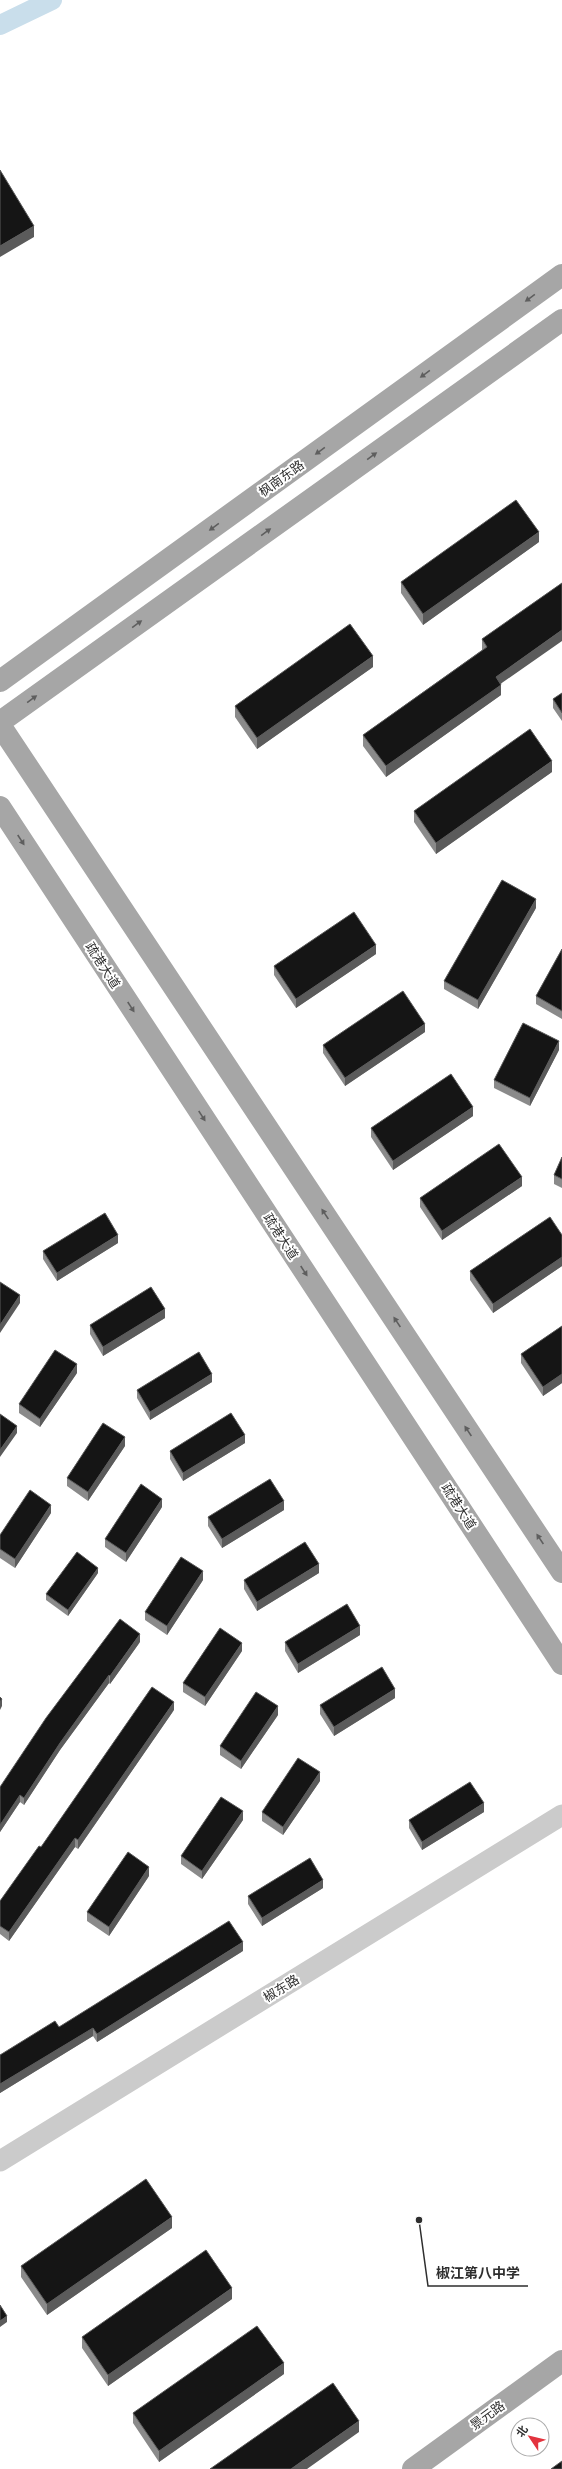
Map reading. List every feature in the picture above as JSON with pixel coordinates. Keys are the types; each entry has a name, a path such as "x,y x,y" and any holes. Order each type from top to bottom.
{"main road":[{"name":"枫南东路","path":"0,681 562,276"},
{"path":"0,722 562,320"},
{"path":"0,725 562,1572"},
{"name":"疏港大道","path":"0,807 562,1664"},
{"name":"景元路","path":"413,2469 562,2361"}],"street":[{"name":"椒东路","path":"0,2161 562,1815"}],"building":[{"path":"0,170 34,226 0,246"},
{"path":"516,500 539,532 423,614 401,582"},
{"path":"562,583 562,630 496,677 501,685 386,766 363,735 487,647 482,639"},
{"path":"350,624 373,656 257,738 235,706"},
{"path":"562,693 562,713 553,699"},
{"path":"530,729 552,761 436,843 414,811"},
{"path":"502,880 536,899 478,1000 444,981"},
{"path":"354,912 376,945 296,999 274,966"},
{"path":"562,949 562,1011 536,996"},
{"path":"403,991 425,1024 345,1078 323,1045"},
{"path":"523,1023 559,1041 530,1098 494,1080"},
{"path":"451,1074 473,1107 393,1161 371,1128"},
{"path":"499,1144 522,1177 442,1231 420,1198"},
{"path":"562,1157 562,1179 554,1175"},
{"path":"105,1213 118,1235 57,1273 43,1251"},
{"path":"550,1217 562,1235 562,1257 493,1304 470,1271"},
{"path":"0,1282 20,1295 0,1325"},
{"path":"151,1287 165,1309 103,1347 90,1325"},
{"path":"562,1326 562,1374 543,1387 521,1354"},
{"path":"55,1350 77,1364 40,1419 19,1404"},
{"path":"199,1352 212,1374 150,1412 137,1390"},
{"path":"231,1413 245,1435 183,1473 170,1451"},
{"path":"0,1414 17,1426 0,1450"},
{"path":"103,1423 125,1437 88,1492 67,1478"},
{"path":"270,1479 284,1501 222,1539 208,1517"},
{"path":"141,1484 162,1499 126,1553 105,1539"},
{"path":"30,1490 51,1505 15,1559 0,1549 0,1535"},
{"path":"305,1542 319,1564 257,1602 244,1580"},
{"path":"77,1552 98,1568 68,1610 46,1594"},
{"path":"181,1557 203,1571 167,1626 145,1612"},
{"path":"347,1604 360,1626 298,1664 285,1642"},
{"path":"120,1619 140,1634 60,1743 24,1798 20,1795 0,1825 0,1787 46,1718"},
{"path":"220,1628 242,1643 205,1697 183,1683"},
{"path":"382,1667 395,1689 334,1727 320,1705"},
{"path":"152,1687 174,1702 78,1840 75,1838 9,1932 0,1926 0,1901 39,1846 41,1847"},
{"path":"256,1692 278,1706 241,1761 220,1746"},
{"path":"298,1758 320,1772 283,1827 262,1812"},
{"path":"470,1782 484,1803 422,1842 409,1820"},
{"path":"221,1797 243,1811 202,1871 181,1856"},
{"path":"128,1852 149,1867 109,1927 87,1912"},
{"path":"310,1858 323,1880 262,1918 248,1896"},
{"path":"229,1921 243,1942 97,2034 93,2028 0,2084 0,2055 55,2021 59,2027"},
{"path":"146,2179 172,2217 47,2304 21,2266"},
{"path":"206,2250 232,2288 108,2375 82,2337"},
{"path":"0,2305 7,2316 0,2321"},
{"path":"257,2326 284,2363 159,2451 133,2413"},
{"path":"333,2383 359,2421 291,2469 210,2469"},
{"path":"562,2461 562,2469 551,2469"}],"waterway":[{"path":"0,25 52,0"}],"place":[{"name":"椒江第八中学","path":"419,2220"}]}
